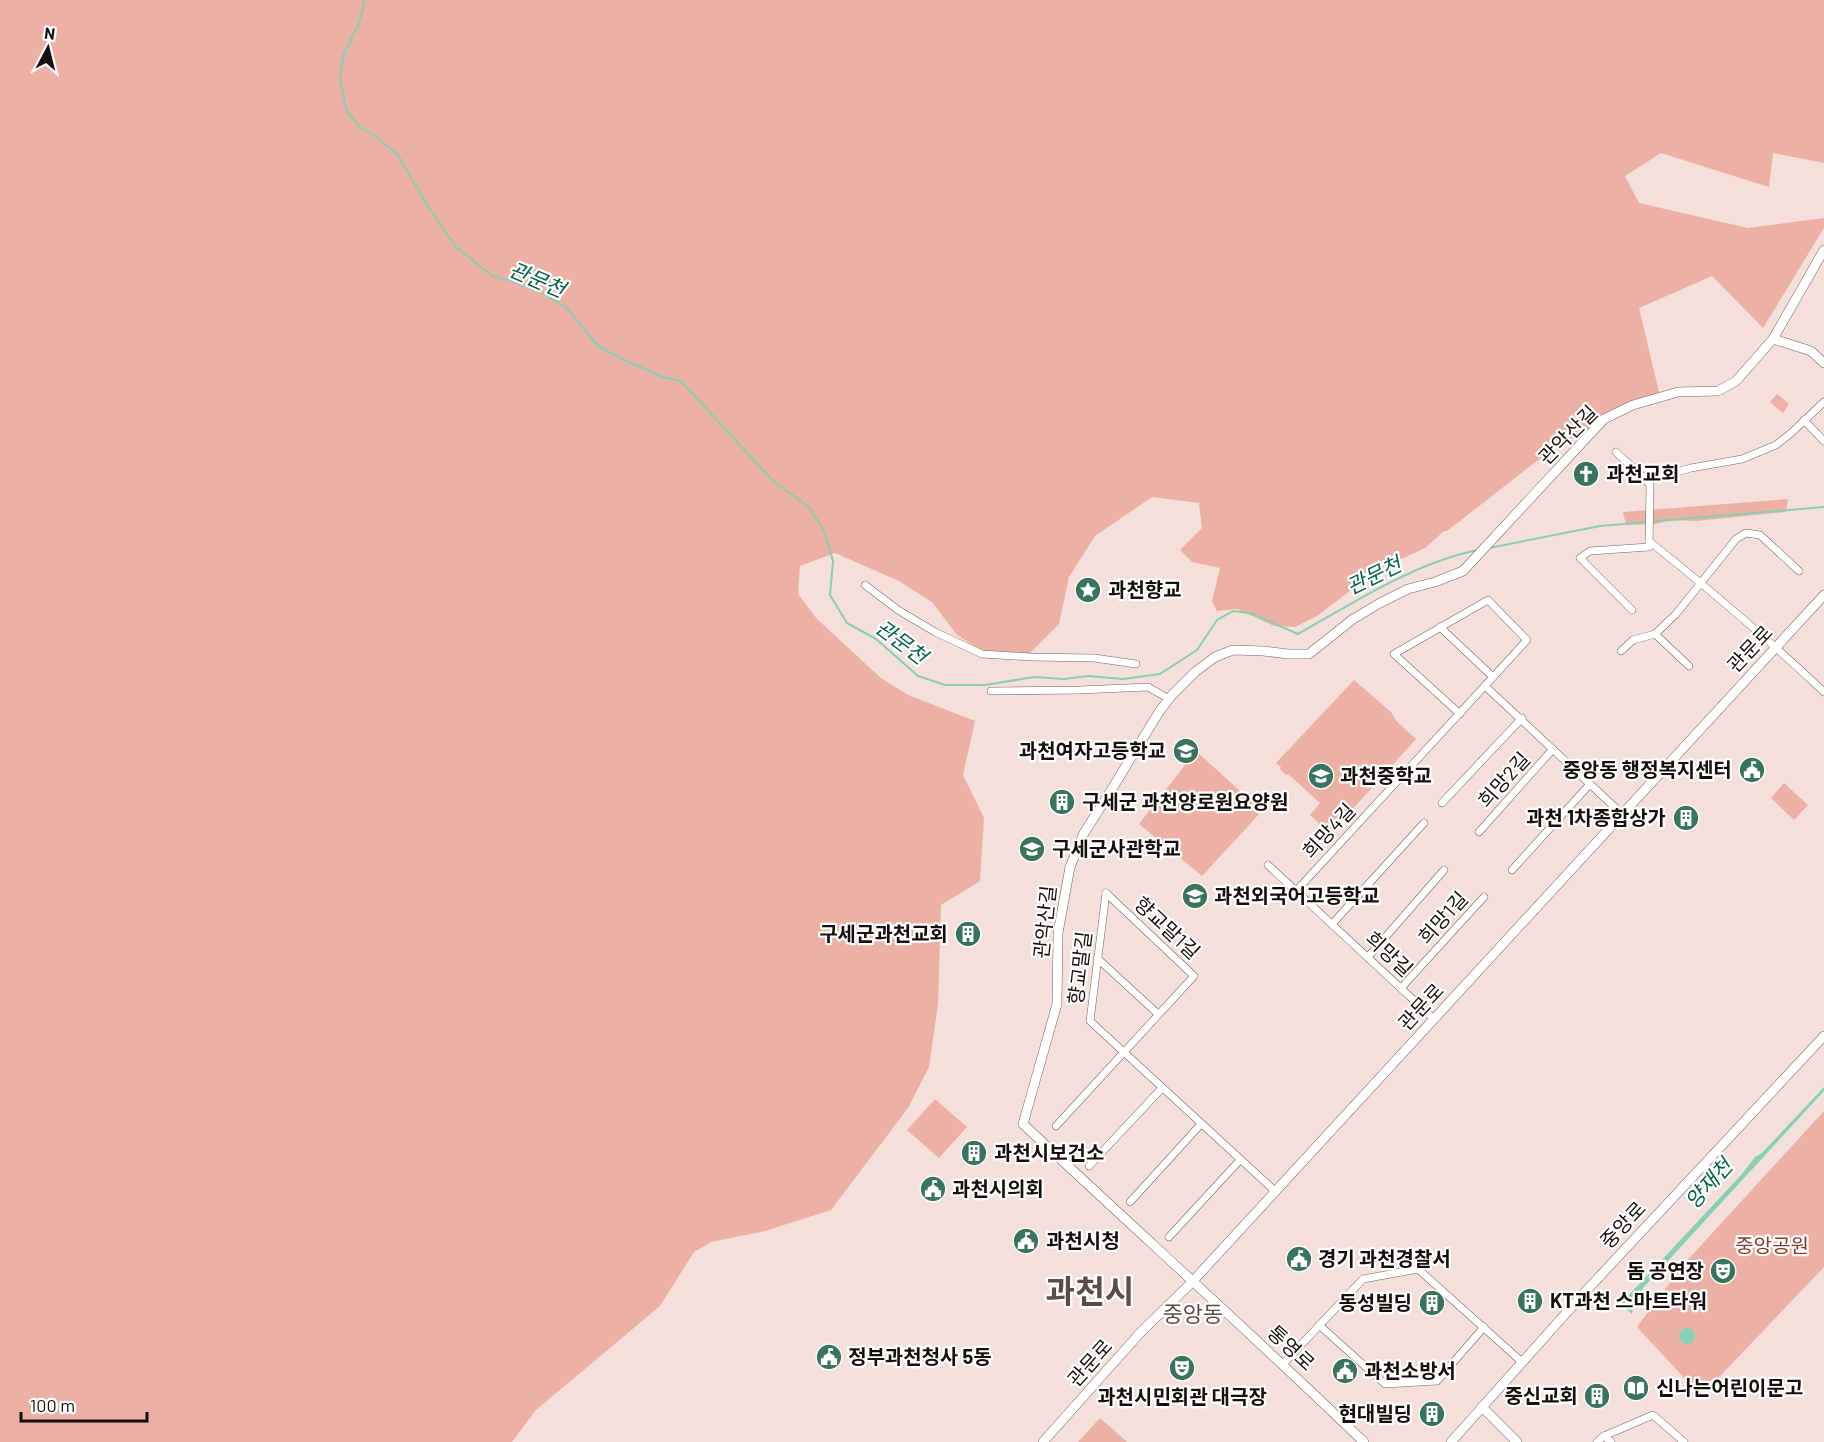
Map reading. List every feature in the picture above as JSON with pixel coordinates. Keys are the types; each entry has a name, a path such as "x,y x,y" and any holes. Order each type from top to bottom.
{"street":[{"name":"관악산길","path":"1192,1282 1023,1124 1057,1004 1058,933 1070,867 1084,832 1159,712 1195,672 1215,657 1233,650 1309,654 1353,619 1371,608 1408,589 1463,572 1604,419 1633,405 1678,392 1718,392 1736,381 1773,339 1824,250"},
{"path":"1773,339 1811,351 1824,363"},
{"path":"1644,477 1661,476 1742,459 1776,445 1824,402"},
{"path":"1804,420 1824,441"},
{"path":"1616,452 1650,485 1649,547 1590,551 1580,558 1632,610"},
{"path":"1621,651 1633,640 1655,634 1676,614 1736,539 1746,533 1760,534 1799,571"},
{"path":"1649,541 1701,583 1824,692"},
{"path":"865,585 898,610 935,632 982,654 1094,658 1136,664"},
{"name":"관문로","path":"1043,1442 1140,1334 1192,1282 1824,595"},
{"name":"희망4길","path":"1297,890 1460,714 1527,640 1488,600 1394,654 1460,714"},
{"path":"1440,627 1493,677"},
{"path":"1655,634 1689,666"},
{"path":"1485,686 1622,814"},
{"path":"991,691 1148,687 1169,699"},
{"path":"1442,803 1521,718"},
{"name":"희망2길","path":"1479,832 1553,749"},
{"path":"1512,870 1590,784"},
{"path":"1332,924 1424,823"},
{"name":"희망길","path":"1268,865 1434,1019"},
{"path":"1368,957 1444,870"},
{"name":"향교말길","path":"1106,893 1090,1020 1275,1191"},
{"name":"향교말1길","path":"1056,1126 1194,976 1106,893"},
{"name":"희망1길","path":"1401,988 1484,897"},
{"path":"1097,958 1158,1014"},
{"name":"중앙로","path":"1451,1442 1585,1292 1824,1036"},
{"path":"1089,1166 1162,1088"},
{"path":"1130,1202 1201,1124"},
{"path":"1169,1237 1240,1160"},
{"path":"1283,1364 1364,1279 1418,1269 1522,1362"},
{"name":"통영로","path":"1192,1282 1283,1364 1364,1442"},
{"path":"1319,1325 1385,1384 1437,1381 1484,1327"},
{"path":"1482,1407 1517,1442"},
{"path":"1597,1442 1604,1436 1653,1415 1684,1442"},
{"path":"1604,1436 1611,1442"}],"green space":[{"path":"0,0 1824,0 1824,163 1773,153 1769,187 1661,153 1625,176 1639,203 1748,228 1824,218 1824,228 1763,328 1712,276 1639,308 1659,392 1555,447 1425,548 1376,571 1317,616 1295,627 1274,626 1237,609 1217,611 1212,601 1220,568 1192,562 1180,550 1202,528 1199,503 1152,497 1095,536 1069,577 1059,624 1028,655 989,655 957,635 932,602 899,581 835,553 800,566 798,594 817,619 881,678 908,695 975,721 963,775 984,818 980,881 941,905 938,1004 929,1067 908,1108 831,1210 765,1231 711,1242 694,1252 660,1306 536,1410 512,1442 0,1442"},
{"path":"1777,394 1789,404 1783,413 1770,402"},
{"path":"1788,499 1786,512 1696,521 1672,520 1655,524 1626,525 1623,512"},
{"path":"1354,680 1391,712 1397,722 1416,739 1330,834 1310,815 1320,803 1288,774 1286,775 1276,763"},
{"path":"1196,751 1262,811 1202,876 1139,824"},
{"path":"1784,783 1808,805 1794,820 1771,798"},
{"path":"935,1099 967,1127 939,1158 907,1130"},
{"name":"중앙공원","path":"1824,1111 1824,1267 1701,1396 1637,1327 1683,1265"},
{"path":"1100,1418 1127,1442 1078,1442"}],"shaded area":[{"path":"1824,1087 1824,1091 1643,1288 1632,1314 1618,1302 1622,1296 1629,1295 1742,1174 1755,1157 1762,1153"},
{"path":"1687,1328 1693,1330 1695,1336 1693,1342 1687,1344 1681,1342 1679,1336 1681,1330"}],"waterway":[{"name":"관문천","path":"364,0 359,23 343,56 340,80 347,112 360,127 398,155 427,205 456,247 494,277 512,281 542,293 566,307 598,346 663,377 681,381 773,481 809,507 824,531 833,561 830,595 847,623 876,639 918,676 945,685 985,685 1034,677 1064,679 1088,676 1123,679 1160,674 1197,650 1217,620 1233,611 1250,613 1298,634 1407,574 1453,556 1477,550"},
{"name":"관문천","path":"1489,548 1600,526 1824,507"}],"place":[{"name":"과천교회","path":"1586,474"},
{"name":"과천향교","path":"1088,590"},
{"name":"과천여자고등학교","path":"1186,751"},
{"name":"중앙동 행정복지센터","path":"1752,770"},
{"name":"과천중학교","path":"1321,776"},
{"name":"구세군 과천양로원요양원","path":"1062,802"},
{"name":"과천 1차종합상가","path":"1686,818"},
{"name":"구세군사관학교","path":"1032,849"},
{"name":"과천외국어고등학교","path":"1195,896"},
{"name":"구세군과천교회","path":"968,934"},
{"name":"과천시보건소","path":"974,1153"},
{"name":"과천시의회","path":"933,1189"},
{"name":"과천시청","path":"1026,1241"},
{"name":"경기 과천경찰서","path":"1299,1259"},
{"name":"돔 공연장","path":"1723,1271"},
{"name":"KT과천 스마트타워","path":"1530,1301"},
{"name":"동성빌딩","path":"1432,1303"},
{"name":"정부과천청사 5동","path":"829,1357"},
{"name":"과천시민회관 대극장","path":"1182,1368"},
{"name":"과천소방서","path":"1345,1371"},
{"name":"신나는어린이문고","path":"1636,1388"},
{"name":"중신교회","path":"1597,1396"},
{"name":"현대빌딩","path":"1432,1414"}],"district":[{"name":"과천시","path":"1090,1292"},
{"name":"중앙동","path":"1193,1314"}],"water label":[{"name":"양재천","path":"1709,1184"}]}
